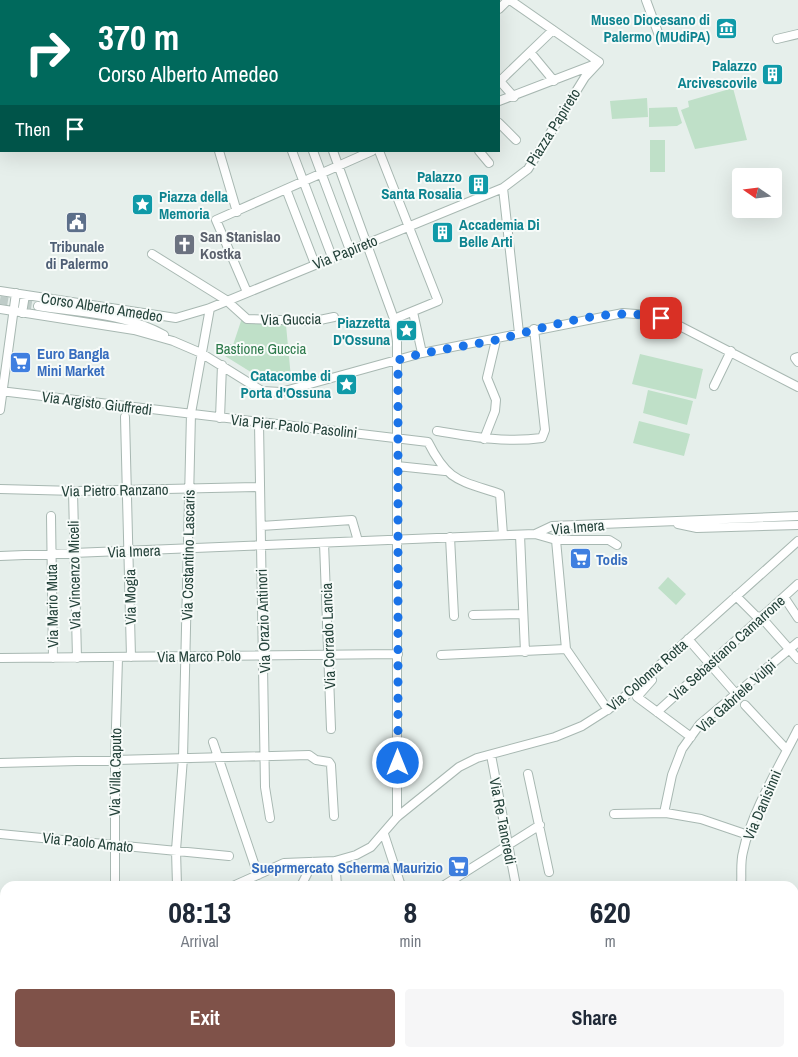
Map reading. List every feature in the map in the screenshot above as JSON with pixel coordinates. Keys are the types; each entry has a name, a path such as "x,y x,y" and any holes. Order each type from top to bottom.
{"street":[{"path":"509,0 599,62"},
{"path":"646,0 660,38"},
{"path":"500,80 553,30"},
{"path":"777,39 798,34"},
{"path":"530,52 554,81"},
{"path":"500,101 599,62"},
{"name":"Piazza Papireto","path":"503,188 528,169 585,77 599,62"},
{"path":"500,82 513,96"},
{"path":"500,124 516,140"},
{"path":"219,152 237,212"},
{"path":"292,152 332,257"},
{"path":"313,152 350,250"},
{"path":"333,152 394,319 398,360 397,817"},
{"path":"248,292 216,220 237,212 320,172 370,152"},
{"path":"379,152 438,301 394,319"},
{"path":"480,152 489,163"},
{"path":"503,188 518,333"},
{"name":"Via Papireto","path":"187,316 366,243 409,228 503,188"},
{"path":"286,189 315,264"},
{"name":"Via Guccia","path":"152,254 226,300 247,320 315,321 334,317"},
{"name":"Corso Alberto Amedeo","path":"0,291 151,315 176,318 187,316"},
{"path":"0,410 16,293"},
{"path":"22,313 25,295"},
{"name":"Corso Alberto Amedeo","path":"38,306 134,321 149,326 173,341"},
{"name":"Via Costantino Lascaris","path":"177,881 176,850 183,758 191,413 210,308"},
{"name":"Corso Alberto Amedeo","path":"0,309 134,330 173,341 202,353 262,391 281,392 422,352 496,340 518,333 608,315 636,314 672,322 798,387"},
{"path":"413,312 422,352"},
{"path":"438,431 484,439 519,441 542,438 545,430 534,330"},
{"path":"484,439 495,411 496,400 487,378 496,340"},
{"path":"714,386 731,351"},
{"path":"220,418 222,365"},
{"name":"Via Argisto Giuffredi","path":"2,392 191,413"},
{"name":"Via Pier Paolo Pasolini","path":"191,413 259,423 428,442 445,471"},
{"name":"Via Mogia","path":"125,417 131,657"},
{"name":"Via Orazio Antinori","path":"259,423 266,755 265,788 270,818"},
{"path":"397,466 445,471 460,481 500,494 503,535"},
{"name":"Via Pietro Ranzano","path":"0,490 72,491 260,487"},
{"name":"Via Vincenzo Miceli","path":"72,491 76,658"},
{"name":"Via Mario Muta","path":"50,516 53,658"},
{"name":"Via Imera","path":"0,556 535,534 552,526 798,516"},
{"path":"261,526 352,520 358,541"},
{"path":"667,521 697,528 798,525"},
{"path":"520,534 525,652"},
{"path":"535,534 556,540 609,540 617,545"},
{"path":"450,538 454,616"},
{"path":"556,540 566,649 608,710"},
{"name":"Via Corrado Lancia","path":"324,543 331,729"},
{"path":"795,544 798,553"},
{"name":"Via Colonna Rotta","path":"243,881 284,863 335,861 371,847 397,817 446,775 478,758 563,734 582,726 608,710 648,676 795,544"},
{"name":"Via Sebastiano Camarrone","path":"657,712 798,584"},
{"path":"736,596 756,616 761,617 798,659"},
{"path":"784,597 798,618"},
{"path":"473,615 523,614"},
{"path":"688,639 737,695"},
{"name":"Via Gabriele Vulpi","path":"664,813 672,774 682,749 700,724 737,695 798,642"},
{"path":"441,655 566,649"},
{"name":"Via Marco Polo","path":"0,658 398,654"},
{"name":"Via Villa Caputo","path":"115,881 115,760 118,658"},
{"path":"648,676 652,680 637,697 691,737"},
{"path":"745,705 787,750"},
{"name":"Via Danisinni","path":"742,881 742,853 748,835 798,729"},
{"path":"213,742 258,874"},
{"path":"0,763 308,755 316,760 329,762 334,816"},
{"name":"Via Re Tancredi","path":"491,755 515,881"},
{"path":"528,774 549,872"},
{"path":"614,814 664,813 701,819 748,835"},
{"path":"451,881 540,825"},
{"name":"Via Paolo Amato","path":"0,834 229,856"},
{"path":"384,834 399,881"},
{"path":"335,861 337,881"},
{"path":"304,881 313,862"}],"green space":[{"path":"733,88 747,140 695,149 681,110 689,107 688,101"},
{"path":"647,98 648,117 612,119 610,101"},
{"path":"677,107 682,123 677,126 649,127 649,108"},
{"path":"650,140 665,140 665,172 650,172"},
{"name":"Bastione Guccia","path":"242,318 286,325 291,378 267,382 225,356 230,344 233,345"},
{"path":"640,354 703,369 696,399 632,384"},
{"path":"648,390 693,401 687,425 643,413"},
{"path":"639,421 690,434 684,456 633,443"},
{"path":"668,577 686,594 676,605 658,588"}],"tunnel":[{"path":"0,300 38,306"}],"place":[{"name":"Museo Diocesano di Palermo (MUdiPA)","path":"726,28"},
{"name":"Palazzo Arcivescovile","path":"773,74"},
{"name":"Palazzo Santa Rosalia","path":"478,185"},
{"name":"Piazza della Memoria","path":"143,205"},
{"name":"Tribunale di Palermo","path":"77,223"},
{"name":"Accademia Di Belle Arti","path":"443,233"},
{"name":"San Stanislao Kostka","path":"184,245"},
{"name":"Piazzetta D'Ossuna","path":"406,331"},
{"name":"Euro Bangla Mini Market","path":"21,362"},
{"name":"Catacombe di Porta d'Ossuna","path":"347,384"},
{"name":"Todis","path":"580,559"},
{"name":"Sueprmercato Scherma Maurizio","path":"459,867"}],"route":[{"path":"398,763 398,360 422,352 496,340 518,333 608,315 623,313 661,318"}]}
